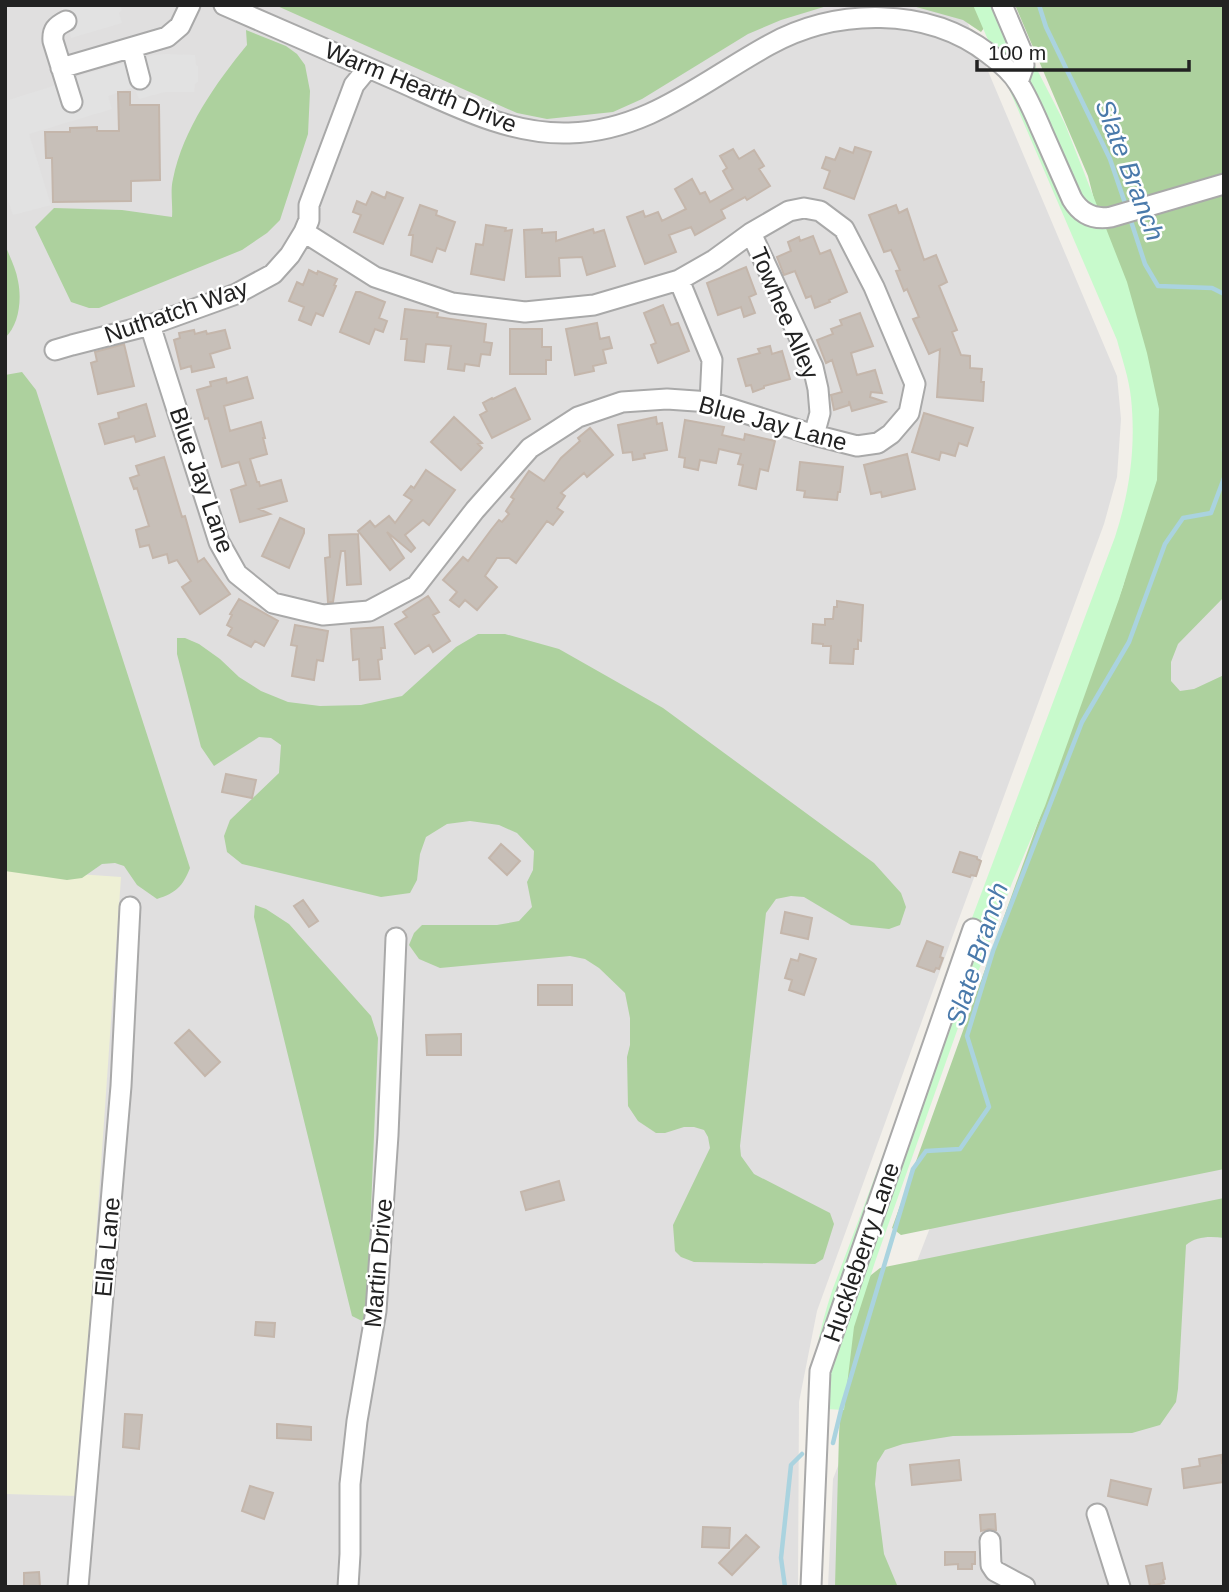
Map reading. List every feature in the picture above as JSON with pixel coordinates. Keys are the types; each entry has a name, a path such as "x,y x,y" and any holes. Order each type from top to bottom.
{"street":[{"path":"61,68 171,35 180,26 190,5"},
{"name":"Warm Hearth Drive","path":"224,5 480,116 537,132 566,133 592,132 620,126 663,109 772,43 811,26 845,19 890,17 922,22 952,32 979,47 1001,63 1018,82 1072,199 1077,208 1086,214 1102,218 1224,184"},
{"path":"1002,5 1022,52 1024,65 1018,82"},
{"path":"66,22 57,26 52,34 72,102"},
{"path":"132,48 140,79"},
{"name":"Nuthatch Way","path":"55,351 150,325 236,294 273,274 290,255 307,226 309,205 354,85 368,68"},
{"name":"Blue Jay Lane","path":"150,325 219,542 237,574 273,603 323,615 369,611 416,586 475,510 530,448 578,417 622,402 667,399 710,402 857,446 878,443 891,434 909,413 915,384 874,287 844,229 820,211 804,208 789,211 679,280 594,304 525,312 452,303 375,277 307,226"},
{"name":"Towhee Alley","path":"751,233 813,366 820,413 814,435"},
{"path":"679,280 712,360 710,402"},
{"name":"Ella Lane","path":"78,1587 121,1086 130,907"},
{"name":"Huckleberry Lane","path":"811,1587 820,1371 973,929"},
{"name":"Martin Drive","path":"348,1587 351,1554 350,1483 357,1421 376,1311 388,1135 396,937"},
{"path":"1097,1514 1120,1587"},
{"path":"990,1541 991,1565 995,1571 1026,1587"}],"shaded area":[{"path":"5,5 960,5 1117,376 1121,419 1117,477 1104,524 817,1311 799,1402 798,1587 5,1587"},
{"path":"61,5 120,5 122,23 71,38"},
{"path":"1224,5 1224,1587 828,1587 833,1479 1117,743"},
{"path":"166,54 195,55 198,82 194,92 165,92 139,99 134,87 108,96 112,109 29,134 51,205 13,215 5,192 5,101 82,75"}],"green space":[{"path":"275,5 836,5 781,20 748,34 642,99 613,112 547,119 517,113"},
{"path":"909,5 984,5 988,23 981,32 963,20"},
{"path":"973,5 1004,5 1065,124 1127,282 1159,409 1157,480 1119,599 1045,806 975,980 875,1262 854,1327 844,1410 808,1408 817,1349 832,1291 1115,537 1125,503 1130,468 1133,434 1131,398 1117,340"},
{"path":"1015,5 1224,5 1224,597 1178,644 1171,662 1171,681 1180,691 1194,689 1224,675 1224,1169 901,1235 892,1228 1123,586 1152,478 1107,250 1088,176"},
{"path":"246,30 286,46 297,54 305,65 310,91 308,134 280,220 267,233 242,250 99,308 71,302 35,227 54,208 122,210 172,217 172,184 184,142 202,107 247,45"},
{"path":"5,244 17,276 20,296 14,326 5,338"},
{"path":"22,372 36,390 190,868 178,888 157,899 137,885 124,866 115,863 102,864 82,878 67,880 5,871 5,375"},
{"path":"478,634 505,634 559,649 663,708 874,863 901,893 906,907 900,925 889,929 851,925 804,897 776,899 766,913 741,1156 754,1174 830,1213 834,1224 823,1259 815,1264 694,1262 681,1257 675,1251 673,1225 710,1148 708,1137 704,1130 694,1127 656,1133 638,1121 628,1106 627,1057 630,1018 625,993 599,968 585,959 570,956 440,968 419,959 409,945 414,933 422,925 497,925 519,921 532,907 527,882 533,870 534,851 517,833 499,825 470,821 447,824 426,837 420,854 417,880 410,893 381,897 242,864 227,852 224,836 230,820 279,773 281,745 271,738 259,737 214,766 201,747 177,654 177,638 185,638 199,644 239,677 261,691 288,702 320,706 361,705 402,696 456,647"},
{"path":"5,869 121,877 78,1496 5,1494"},
{"path":"255,905 289,924 371,1016 378,1038 367,1307 364,1322 352,1316 254,917"},
{"path":"1224,1198 1224,1238 1204,1237 1186,1245 1178,1389 1176,1402 1160,1425 1132,1433 953,1436 903,1444 885,1450 877,1463 875,1484 884,1554 897,1585 902,1587 835,1587 843,1360 866,1279 880,1268"}],"building":[{"path":"118,92 130,92 130,105 159,105 160,180 131,181 131,201 53,202 52,158 46,158 45,132 70,132 70,128 97,127 97,131 119,131"},
{"path":"855,147 871,152 854,199 824,188 830,171 822,168 826,157 835,160 840,148 853,153"},
{"path":"733,149 739,159 754,150 764,166 759,169 770,186 747,200 745,197 721,210 725,218 695,235 691,227 669,235 676,252 645,264 627,217 643,211 645,217 658,212 662,221 686,209 675,189 692,179 700,194 705,192 710,202 733,189 723,171 727,168 720,156"},
{"path":"372,192 385,198 387,192 403,198 383,244 354,232 361,215 353,212 357,201 366,205"},
{"path":"420,205 455,222 445,251 437,248 432,262 411,255 413,235 409,235"},
{"path":"896,205 899,213 907,209 924,260 936,255 947,282 939,286 957,330 952,332 961,355 970,356 970,368 982,369 983,401 937,397 940,349 929,354 913,319 919,317 896,271 900,270 891,250 884,252 869,215"},
{"path":"486,225 506,228 505,231 512,230 504,280 471,274 476,244 483,245"},
{"path":"542,229 542,233 556,232 556,241 593,229 594,233 604,230 615,266 587,275 582,257 559,258 560,276 526,277 524,230"},
{"path":"813,236 820,254 830,250 847,292 815,308 811,296 806,298 795,271 784,275 777,257 791,251 788,242 799,237 800,241"},
{"path":"746,267 756,294 749,297 755,313 744,317 741,307 718,315 707,283"},
{"path":"309,270 337,279 323,316 316,313 311,325 299,320 304,307 289,301 297,282 303,285"},
{"path":"356,292 385,302 379,318 387,321 383,332 375,329 369,344 340,332"},
{"path":"663,305 671,325 678,323 689,351 658,363 651,345 656,343 644,313"},
{"path":"405,309 486,324 484,342 492,343 490,355 481,354 479,366 465,364 464,371 448,369 451,346 426,344 424,362 405,360 407,339 401,339"},
{"path":"860,313 873,346 851,353 857,375 875,370 882,393 871,392 870,397 885,402 852,411 849,401 849,405 834,410 831,395 842,392 832,360 826,363 817,340 833,334 831,329 842,325 840,320"},
{"path":"597,323 600,339 609,337 612,348 603,350 606,363 593,366 594,371 575,375 566,329"},
{"path":"510,329 542,329 542,347 551,347 551,360 546,360 546,374 510,374"},
{"path":"194,330 195,334 206,331 207,334 225,330 230,348 210,354 214,367 192,372 191,366 181,369 174,340 180,338 179,333"},
{"path":"124,344 134,386 98,394 91,363 97,361 95,352"},
{"path":"770,346 772,354 782,351 790,379 753,392 751,385 746,386 738,359 760,353 758,349"},
{"path":"247,377 253,398 224,406 230,431 261,422 267,454 250,459 257,482 260,486 281,480 287,501 259,509 270,514 240,522 231,490 246,485 239,462 222,467 197,390 211,386 210,382 226,378 227,383"},
{"path":"515,388 530,419 492,438 480,415 487,411 483,403"},
{"path":"146,404 155,436 136,442 134,436 105,444 99,424 119,418 118,413"},
{"path":"924,413 973,428 967,446 959,443 955,456 941,452 939,460 912,452"},
{"path":"454,417 482,443 478,444 482,448 461,470 431,442"},
{"path":"656,417 657,424 662,423 667,450 644,454 645,458 633,460 632,452 623,453 618,425"},
{"path":"685,420 724,427 722,435 744,440 745,434 775,441 768,471 760,469 756,489 739,485 743,465 738,464 741,454 719,449 716,463 700,460 698,470 684,467 685,458 679,457"},
{"path":"590,428 613,455 587,477 584,473 561,493 565,496 557,508 563,512 553,525 547,521 516,563 509,558 497,558 485,576 497,587 477,610 465,600 459,607 450,600 457,592 443,580 463,557 468,561 499,520 502,522 509,514 506,511 514,499 511,497 529,471 544,481 561,458 580,441 578,438"},
{"path":"907,454 915,489 882,497 881,492 871,494 864,465"},
{"path":"164,457 198,562 204,558 230,594 200,614 182,587 191,581 177,560 169,563 167,554 153,558 149,545 140,547 136,530 149,526 137,488 134,489 130,478 139,475 136,466"},
{"path":"800,462 843,467 837,500 804,497 805,491 797,490"},
{"path":"426,470 455,490 429,525 423,520 405,535 415,548 411,552 387,532 404,558 390,570 358,531 370,521 375,527 389,516 395,523 412,500 404,495 411,486 414,488"},
{"path":"280,518 304,529 289,568 262,556"},
{"path":"358,534 361,584 347,585 345,551 341,551 333,602 328,602 325,558 330,557 329,535"},
{"path":"428,596 439,612 433,615 450,641 433,652 429,645 415,654 395,624 407,617 403,612"},
{"path":"239,599 278,621 264,646 255,641 251,647 228,635 232,628 227,625 232,615 230,614"},
{"path":"837,601 863,605 861,641 858,640 858,649 854,649 853,664 830,663 831,646 812,643 813,624 825,625 825,619 833,619"},
{"path":"295,625 328,631 323,661 317,660 314,680 292,676 297,646 291,645"},
{"path":"383,627 385,648 381,648 382,659 378,660 380,679 360,680 359,659 353,660 351,629"},
{"path":"226,774 256,780 252,798 222,792"},
{"path":"501,844 520,861 507,875 489,858"},
{"path":"960,852 977,857 981,861 976,876 953,872"},
{"path":"303,900 318,921 309,927 294,906"},
{"path":"785,912 812,918 808,939 781,933"},
{"path":"927,941 943,947 940,957 943,958 939,969 936,968 934,972 917,966"},
{"path":"800,954 816,959 804,995 789,990 792,980 785,978 791,959 798,961"},
{"path":"538,985 572,985 572,1005 538,1005"},
{"path":"189,1030 220,1062 205,1076 175,1043"},
{"path":"461,1034 461,1055 427,1055 426,1035"},
{"path":"559,1181 564,1200 526,1210 521,1192"},
{"path":"256,1322 275,1323 274,1337 255,1335"},
{"path":"125,1414 142,1415 139,1449 123,1447"},
{"path":"277,1424 311,1427 311,1440 277,1438"},
{"path":"1221,1455 1224,1482 1184,1488 1182,1469 1200,1466 1199,1459"},
{"path":"959,1460 961,1480 912,1485 910,1465"},
{"path":"1111,1480 1151,1489 1147,1505 1108,1496"},
{"path":"250,1486 273,1493 264,1519 242,1511"},
{"path":"995,1514 996,1530 981,1531 980,1515"},
{"path":"703,1527 730,1528 729,1548 702,1547"},
{"path":"746,1535 759,1547 732,1575 719,1563"},
{"path":"945,1552 975,1552 975,1564 972,1564 972,1569 958,1569 958,1564 945,1565"},
{"path":"1162,1563 1164,1583 1150,1586 1146,1566"},
{"path":"39,1572 40,1587 24,1587 24,1573"}],"waterway":[{"name":"Slate Branch","path":"1039,5 1046,27 1110,159 1126,206"},
{"name":"Slate Branch","path":"1130,218 1145,264 1158,286 1212,288 1224,294"},
{"name":"Slate Branch","path":"833,1443 913,1169 926,1151 960,1149 989,1107 967,1036 993,951 1082,722 1129,642 1165,544 1183,518 1211,513 1224,478"},
{"name":"Slate Branch","path":"785,1587 781,1558 791,1465 802,1454"}]}
